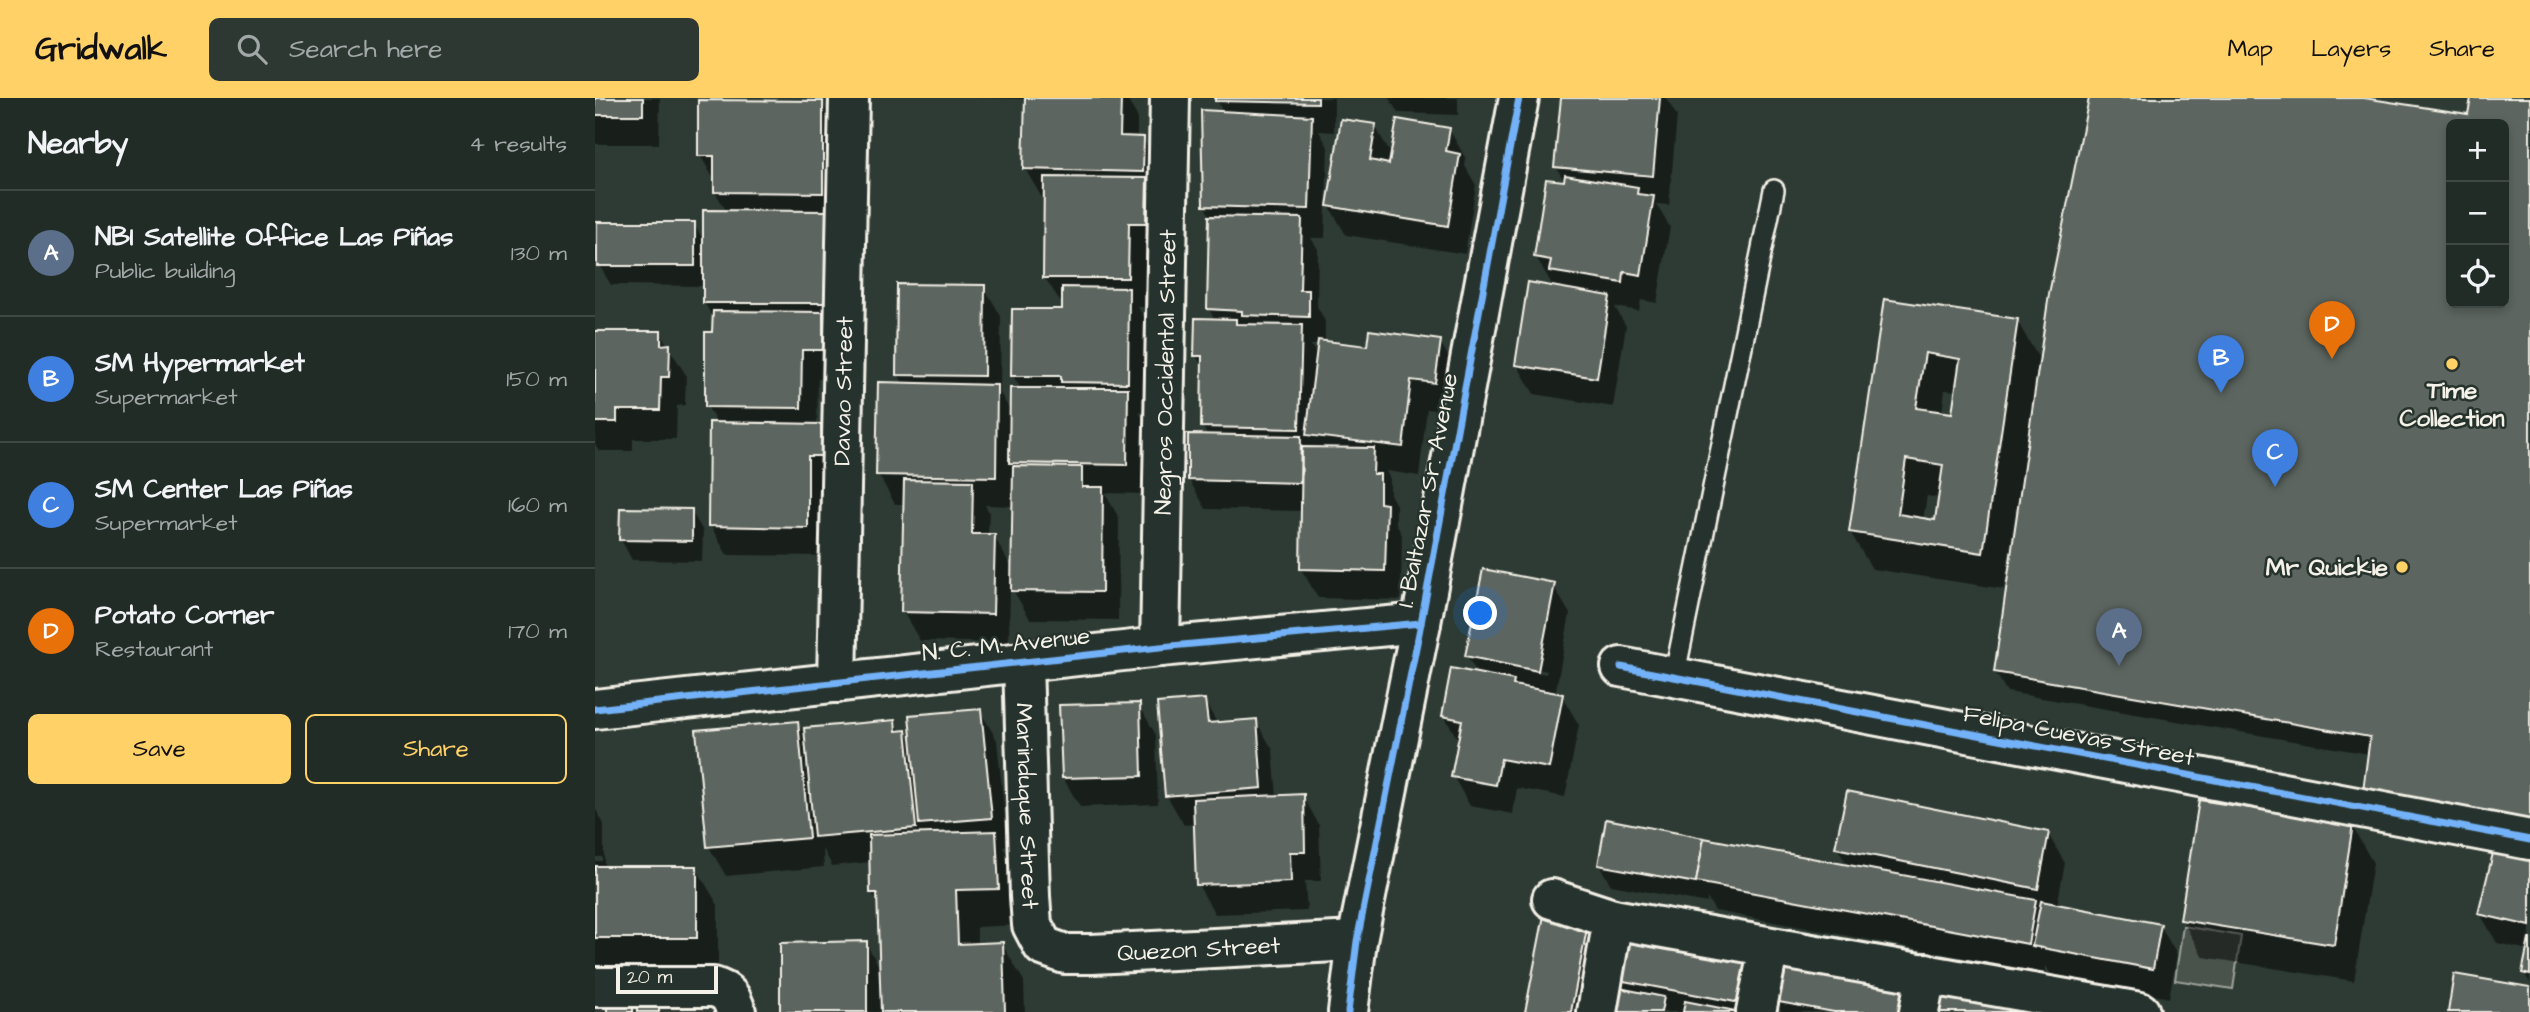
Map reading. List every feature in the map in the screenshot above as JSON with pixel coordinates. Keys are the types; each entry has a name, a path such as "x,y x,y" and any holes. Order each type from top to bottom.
{"street":[{"name":"Davao Street","path":"837,683 849,98"},
{"name":"Negros Occidental Street","path":"1160,647 1170,98"},
{"name":"I. Baltazar Sr. Avenue","path":"1348,1012 1357,941 1421,622 1519,98"},
{"name":"N. C. M. Avenue","path":"595,709 1160,647 1421,622"},
{"name":"Marinduque Street","path":"1023,662 1030,896 1033,925 1043,946"},
{"name":"Felipa Cuevas Street","path":"1621,667 2530,840"},
{"path":"1552,899 1613,919 1926,973 2080,1006 2140,1012"},
{"path":"1597,1012 1613,919"},
{"name":"Quezon Street","path":"1043,946 1065,954 1092,954 1357,941"},
{"path":"1756,1012 1769,947"},
{"path":"1919,1012 1926,973"},
{"path":"595,988 713,987 725,990 734,1005"}],"lane":[{"path":"1674,678 1774,190"}],"shaded area":[{"path":"2183,926 2241,936 2233,989 2175,980"}],"building":[{"path":"595,98 643,98 643,115 595,115"},
{"path":"1025,98 1121,98 1120,136 1144,137 1143,172 1023,169"},
{"path":"1215,98 1318,98 1318,103 1215,101"},
{"path":"1561,98 1660,98 1653,176 1554,167"},
{"path":"2089,98 2364,98 2468,114 2471,98 2530,98 2530,821 2363,791 2370,737 1994,672 2049,294"},
{"path":"698,100 823,101 823,193 714,192 714,156 698,156"},
{"path":"1201,110 1312,116 1309,209 1203,206"},
{"path":"1341,119 1376,124 1370,160 1389,164 1397,119 1450,128 1446,151 1460,154 1448,226 1327,206"},
{"path":"1565,175 1638,187 1637,194 1654,196 1641,275 1624,272 1623,283 1549,271 1551,260 1534,257 1546,179 1564,181"},
{"path":"1044,177 1147,178 1146,223 1129,223 1128,278 1043,278"},
{"path":"703,210 827,211 826,303 703,303"},
{"path":"1209,216 1302,218 1300,290 1309,290 1309,317 1242,315 1242,311 1207,309"},
{"path":"597,222 695,222 695,266 597,266"},
{"path":"1528,282 1610,296 1597,378 1515,365"},
{"path":"897,284 985,285 984,376 896,375"},
{"path":"1062,287 1129,288 1128,383 1061,382 1061,376 1011,376 1012,309 1062,309"},
{"path":"1884,299 2018,319 1983,553 1849,532","holes":["1925,353 1960,359 1952,413 1916,408","1906,459 1943,465 1935,520 1898,514"]},
{"path":"713,311 823,312 823,350 802,350 801,408 705,407 705,332 712,332"},
{"path":"1195,318 1236,319 1236,324 1302,325 1299,429 1201,427 1202,356 1194,356"},
{"path":"1369,330 1441,340 1435,383 1411,380 1403,447 1306,435 1318,340 1367,346"},
{"path":"595,331 661,331 661,345 670,344 669,377 661,377 660,410 617,410 617,422 595,422"},
{"path":"878,382 997,385 996,477 876,475"},
{"path":"1010,388 1128,388 1127,465 1009,463"},
{"path":"709,422 821,424 821,456 808,456 808,528 708,526"},
{"path":"1188,434 1301,436 1300,483 1188,480"},
{"path":"1302,447 1374,448 1373,474 1380,474 1380,503 1387,504 1385,571 1300,569"},
{"path":"1013,466 1082,467 1082,487 1103,487 1102,592 1011,591"},
{"path":"904,480 973,481 972,534 995,534 993,614 901,612"},
{"path":"620,508 692,509 692,541 619,540"},
{"path":"1483,569 1555,583 1538,671 1465,656"},
{"path":"1451,668 1514,680 1513,685 1563,694 1549,768 1501,759 1496,785 1451,777 1462,720 1442,716"},
{"path":"1205,699 1208,723 1257,719 1262,788 1165,796 1157,703"},
{"path":"1140,703 1142,776 1062,778 1059,705"},
{"path":"981,709 992,818 919,824 909,715"},
{"path":"895,720 896,731 906,730 916,828 814,837 804,728"},
{"path":"798,721 809,838 707,847 696,730"},
{"path":"1847,791 2049,832 2038,889 1835,848"},
{"path":"1304,794 1305,852 1290,852 1291,882 1196,885 1193,799"},
{"path":"2199,800 2353,824 2334,945 2180,920"},
{"path":"1606,819 1704,838 1696,883 1598,865"},
{"path":"996,831 999,889 956,890 958,944 1003,942 1005,1012 881,1012 877,893 870,893 869,835"},
{"path":"1704,838 2036,900 2028,944 1696,882"},
{"path":"2494,849 2530,858 2530,926 2478,914"},
{"path":"595,866 697,866 697,938 595,938"},
{"path":"2041,901 2161,924 2153,969 2032,946"},
{"path":"1545,910 1589,918 1571,1012 1525,1012"},
{"path":"1628,926 1751,949 1741,1003 1618,980"},
{"path":"2530,939 2530,975 2522,973"},
{"path":"867,941 867,1012 780,1012 780,943"},
{"path":"1782,954 1906,977 1900,1012 1834,1012 1773,1001"},
{"path":"2454,974 2530,987 2530,1012 2448,1012"},
{"path":"1941,984 2061,1012 1936,1012"},
{"path":"1619,988 1664,997 1661,1012 1615,1012"},
{"path":"1685,1001 1736,1011 1683,1012"},
{"path":"637,1005 659,1005 659,1012 637,1012"},
{"path":"608,1007 633,1007 633,1012 608,1012"}],"cycle path":[{"path":"1348,1012 1357,941 1421,623 1519,98"},
{"path":"595,709 1160,647 1421,623"},
{"path":"1621,667 2530,840"}],"place":[{"name":"Potato Corner","path":"2332,359"},
{"name":"Time Collection","path":"2452,364"},
{"name":"SM Hypermarket","path":"2221,393"},
{"name":"SM Center Las Piñas","path":"2275,487"},
{"name":"Mr Quickie","path":"2402,567"},
{"name":"NBI Satellite Office Las Piñas","path":"2119,666"}]}
